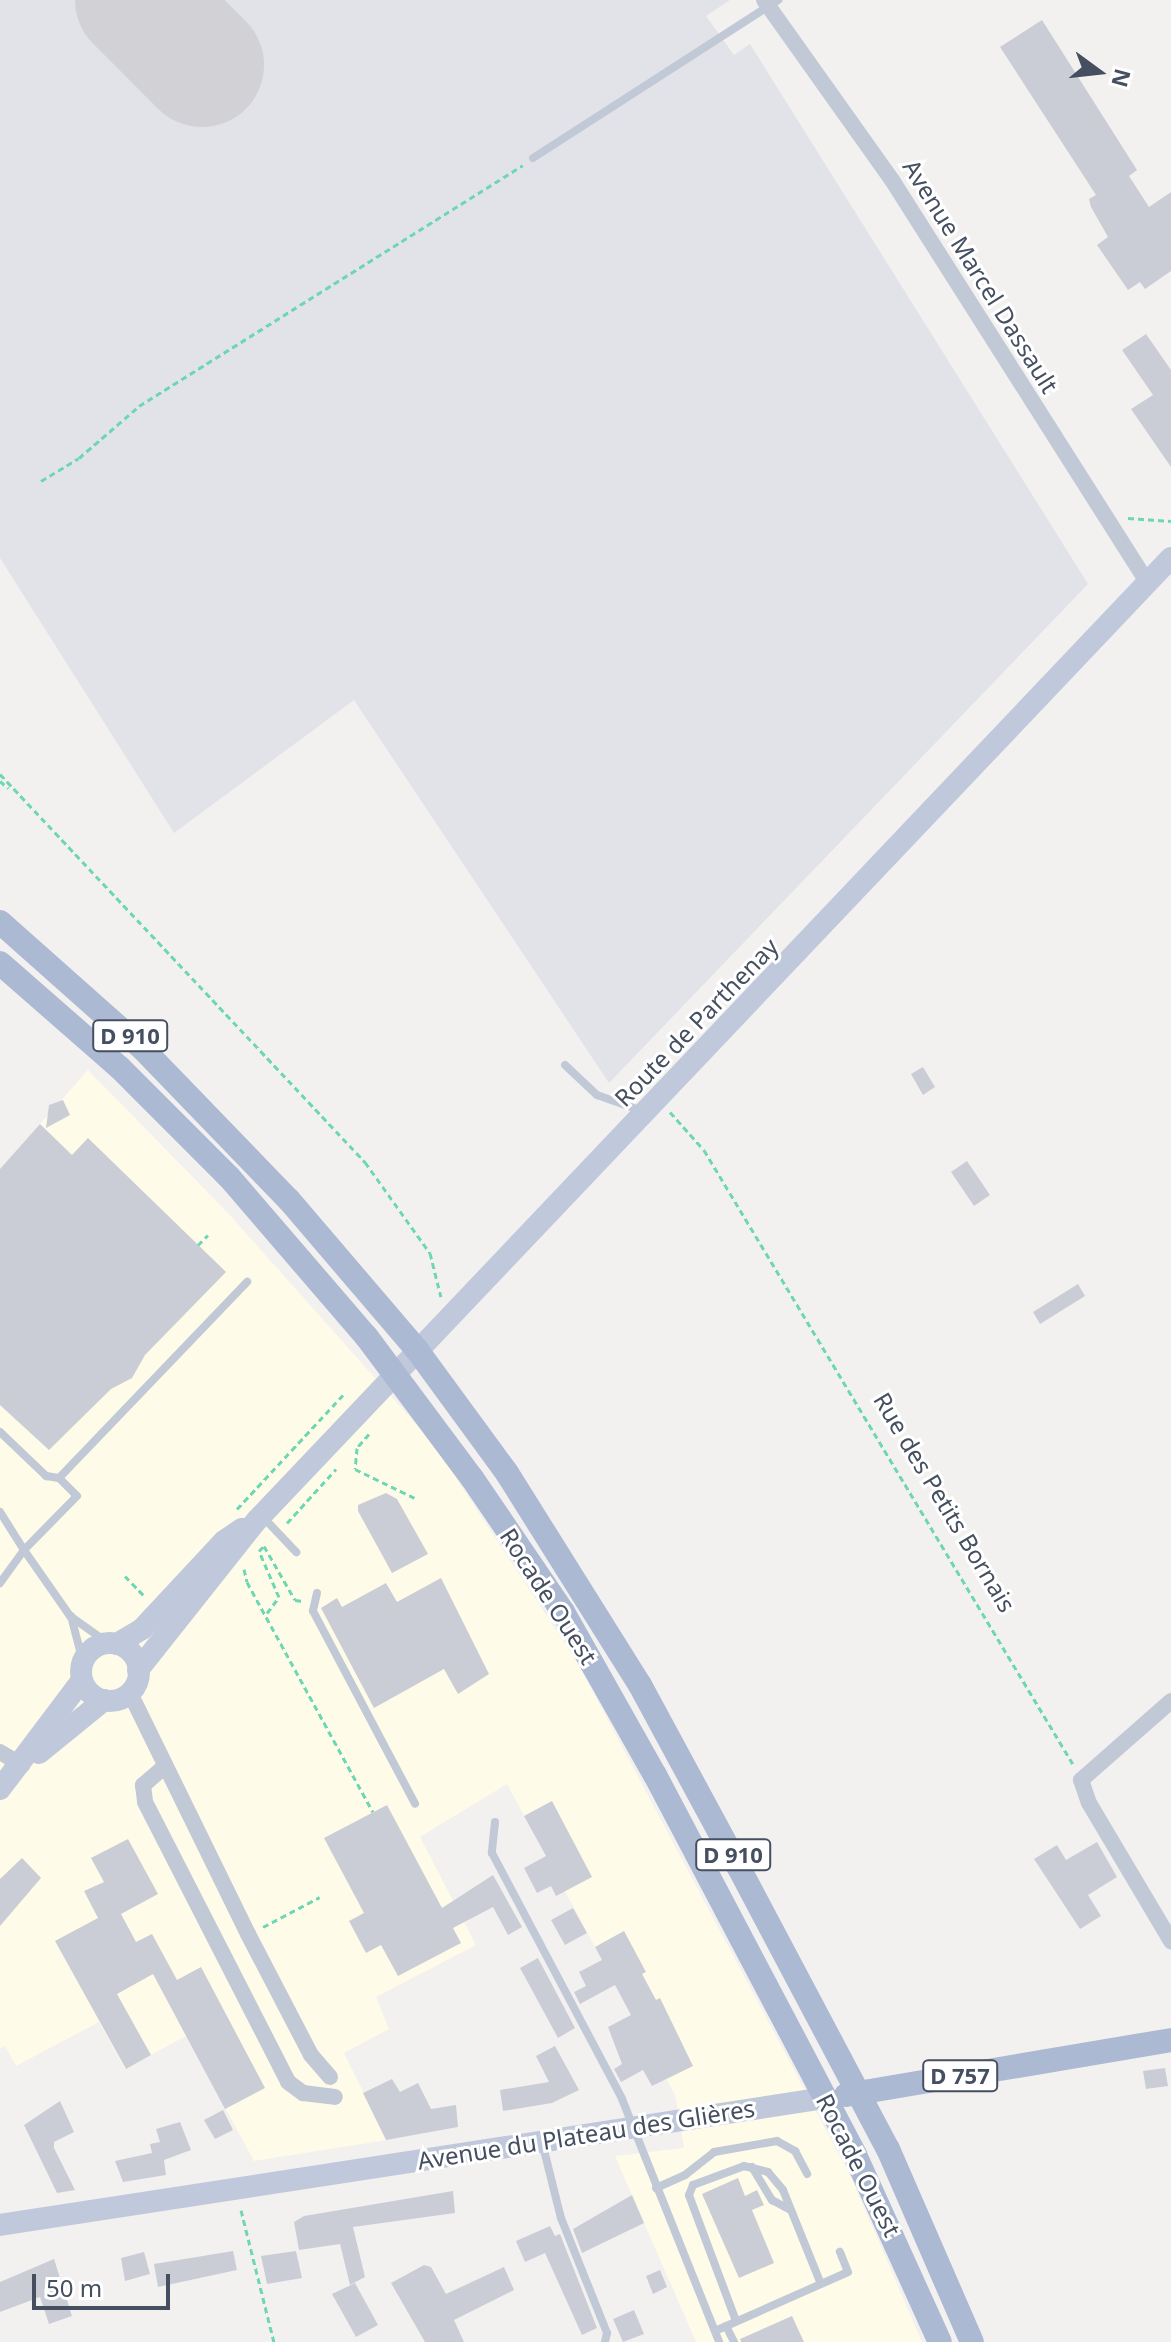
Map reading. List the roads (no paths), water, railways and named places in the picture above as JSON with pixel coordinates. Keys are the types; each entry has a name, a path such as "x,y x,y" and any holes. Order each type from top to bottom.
{"main road":[{"name":"Route de Parthenay","path":"138,1670 259,1518 653,1107 1171,558"},
{"name":"D 910","path":"0,922 142,1048 231,1137 417,1350 562,1552 640,1685 859,2093 933,2247 972,2342"},
{"name":"Rocade Ouest","path":"0,963 120,1068 229,1177 395,1373 570,1625 825,2098 895,2236 940,2342"},
{"name":"Route de Parthenay","path":"112,1644 142,1629 224,1541 259,1518"},
{"path":"0,1789 22,1765 104,1700 130,1693 138,1670 132,1654 112,1644 90,1650 82,1671 22,1765"},
{"path":"82,1671 104,1700"},
{"name":"Avenue du Plateau des Glières","path":"0,2225 859,2093 1171,2040"}],"street":[{"name":"Avenue Marcel Dassault","path":"770,2 892,180 1148,583"},
{"path":"130,1693 164,1767 311,2055 330,2077"},
{"path":"1171,1701 1081,1780 1089,1803 1171,1941"},
{"path":"0,1752 22,1765"},
{"path":"164,1767 143,1785 145,1802 288,2082 303,2093 335,2097"}],"lane":[{"path":"533,158 770,2"},
{"path":"565,1065 597,1095 653,1107"},
{"path":"59,1478 247,1282"},
{"path":"0,1432 46,1476 59,1478 77,1496 24,1550 0,1583"},
{"path":"0,1512 70,1616 112,1644"},
{"path":"259,1518 296,1552"},
{"path":"316,1598 313,1611 415,1804"},
{"path":"70,1616 82,1671"},
{"path":"495,1822 492,1853 633,2126 719,2342"},
{"path":"541,2140 561,2218 607,2333 605,2342"},
{"path":"656,2188 685,2175 714,2152 777,2141 795,2151 807,2174"},
{"path":"736,2321 689,2189 737,2167 768,2172 783,2190 821,2284"},
{"path":"752,2167 772,2200 789,2209"},
{"path":"715,2331 848,2272 840,2252"},
{"path":"726,2326 734,2342"}]}
